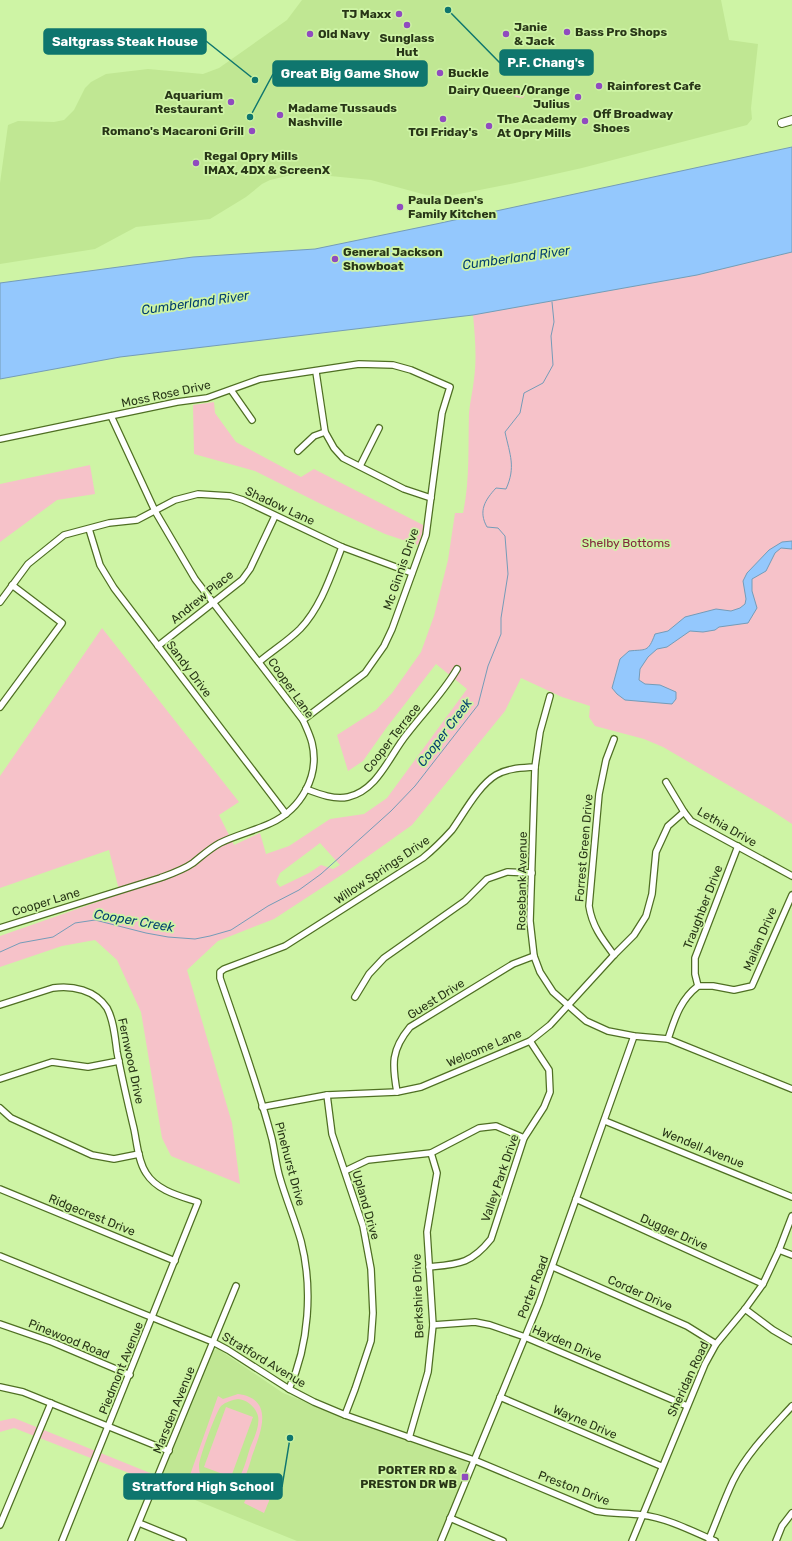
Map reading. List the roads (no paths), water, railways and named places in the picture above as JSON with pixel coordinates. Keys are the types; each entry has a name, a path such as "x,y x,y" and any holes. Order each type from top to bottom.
{"street":[{"name":"Moss Rose Drive","path":"0,440 177,402 207,398 260,379 372,363 411,370 450,387"},
{"path":"316,372 325,432 334,448 343,458 404,489 431,498"},
{"name":"Mc Ginnis Drive","path":"303,720 365,673 376,658 392,629 426,535 442,413 450,387"},
{"path":"231,390 252,420"},
{"name":"Cooper Lane","path":"0,928 160,878 192,863 210,848 271,823 286,814 295,806 306,789 312,775 312,743 303,720 195,579 155,511 111,416"},
{"path":"360,466 379,428"},
{"path":"298,452 314,436 325,432"},
{"name":"Shadow Lane","path":"0,602 28,564 64,535 109,522 137,520 175,500 198,494 230,496 243,500 342,548 412,573"},
{"name":"Andrew Place","path":"158,646 242,580 250,569 275,516"},
{"name":"Sandy Drive","path":"89,528 100,565 114,588 286,814"},
{"path":"259,662 300,628 314,610 324,592 342,548"},
{"path":"0,708 62,623 12,585"},
{"name":"Cooper Terrace","path":"306,789 332,797 348,797 370,784 379,776 407,734 439,698 457,669"},
{"name":"Rosebank Avenue","path":"550,696 540,732 535,767 530,921 534,956 546,983 568,1006 586,1021 608,1031 634,1036 668,1039 792,1089"},
{"name":"Forrest Green Drive","path":"614,739 606,760 599,794 589,899 590,912 594,925 600,937 614,955"},
{"name":"Willow Springs Drive","path":"220,972 224,969 285,946 423,858 446,836 486,783 496,775 514,768 535,767"},
{"name":"Lethia Drive","path":"666,782 691,822 792,876"},
{"name":"Welcome Lane","path":"262,1107 327,1095 397,1092 421,1087 530,1041 550,1025 634,935 646,916 652,894 656,852 668,826 684,812"},
{"name":"Traughber Drive","path":"698,986 695,974 695,958 738,846"},
{"path":"355,997 369,974 384,958 465,901 487,879 507,872 532,873"},
{"name":"Mailan Drive","path":"698,986 713,986 734,990 752,986 792,895"},
{"name":"Guest Drive","path":"397,1092 393,1069 394,1056 401,1039 410,1027 513,964 534,956"},
{"name":"Pinehurst Drive","path":"220,972 220,978 272,1140 279,1178 301,1241 307,1277 303,1345 300,1363 289,1389"},
{"path":"668,1039 678,1007 687,994 698,986"},
{"name":"Fernwood Drive","path":"0,1005 53,988 78,987 94,996 106,1007 112,1018 119,1061 139,1154 146,1173 156,1184 166,1191 198,1202"},
{"name":"Porter Road","path":"441,1541 553,1267 634,1036"},
{"name":"Valley Park Drive","path":"429,1267 460,1264 480,1253 491,1239 524,1138 544,1108 550,1092 549,1070 530,1041"},
{"path":"0,1079 52,1062 88,1067 119,1061"},
{"name":"Upland Drive","path":"327,1095 332,1134 363,1226 371,1269 373,1313 371,1341 355,1389 344,1415"},
{"path":"0,1108 11,1118 92,1155 114,1159 139,1154"},
{"name":"Wendell Avenue","path":"605,1121 792,1197"},
{"path":"345,1171 368,1160 431,1153 479,1128 496,1126 524,1138"},
{"name":"Berkshire Drive","path":"409,1438 428,1372 433,1325 429,1267 428,1221 437,1172 431,1153"},
{"name":"Ridgecrest Drive","path":"0,1189 175,1261"},
{"name":"Dugger Drive","path":"576,1199 763,1284"},
{"name":"Piedmont Avenue","path":"62,1541 153,1319 198,1202"},
{"name":"Sheridan Road","path":"632,1541 687,1406 716,1344 745,1309 763,1284 779,1250 792,1216"},
{"path":"779,1250 792,1255"},
{"name":"Stratford Avenue","path":"0,1256 213,1342 289,1389 344,1415 474,1460"},
{"name":"Corder Drive","path":"553,1267 687,1326 716,1344"},
{"name":"Marsden Avenue","path":"131,1541 236,1286"},
{"path":"745,1309 773,1330 792,1341"},
{"name":"Hayden Drive","path":"433,1325 475,1322 490,1325 525,1337 687,1406"},
{"name":"Pinewood Road","path":"0,1324 52,1342 130,1375"},
{"path":"0,1387 23,1392 169,1451"},
{"name":"Wayne Drive","path":"500,1397 662,1466"},
{"path":"0,1525 51,1403"},
{"path":"712,1540 733,1481 755,1448 792,1406"},
{"name":"Preston Drive","path":"474,1460 596,1511 611,1514 642,1515 664,1521 712,1540"},
{"path":"776,1541 782,1526 792,1513"},
{"path":"450,1518 503,1541"},
{"path":"138,1523 183,1541"}],"water":[{"name":"Cumberland River","path":"792,147 792,252 697,275 473,315 120,357 0,379 0,283 193,257 315,249"},
{"path":"792,541 792,549 781,548 775,553 766,571 752,579 752,591 757,608 748,623 719,627 715,630 703,632 690,631 667,647 657,649 648,657 640,669 639,680 645,684 660,685 676,692 676,699 672,704 625,700 617,694 612,688 620,659 629,651 646,649 655,634 668,631 685,617 716,609 731,611 740,608 745,604 746,599 743,581 747,573 769,550 782,542"}],"waterway":[{"name":"Cooper Creek","path":"0,952 20,943 53,937 75,923 95,920 146,933 168,937 195,939 231,930 268,906 299,890 321,874 391,811 415,786 478,705 488,666 501,634 501,618 508,574 505,536 498,528 487,527 484,521 483,511 486,501 496,488 506,489 511,474 511,461 505,432 520,413 524,393 543,383 553,365 551,336 554,322 552,302"}],"place":[{"name":"P.F. Chang's","path":"448,10"},
{"name":"TJ Maxx","path":"399,14"},
{"name":"Sunglass Hut","path":"407,25"},
{"name":"Bass Pro Shops","path":"567,32"},
{"name":"Old Navy","path":"310,34"},
{"name":"Janie & Jack","path":"506,34"},
{"name":"Buckle","path":"440,73"},
{"name":"Saltgrass Steak House","path":"255,80"},
{"name":"Rainforest Cafe","path":"599,86"},
{"name":"Dairy Queen/Orange Julius","path":"578,97"},
{"name":"Aquarium Restaurant","path":"231,102"},
{"name":"Madame Tussauds Nashville","path":"280,115"},
{"name":"Great Big Game Show","path":"250,117"},
{"name":"TGI Friday's","path":"443,119"},
{"name":"Off Broadway Shoes","path":"585,121"},
{"name":"The Academy At Opry Mills","path":"489,126"},
{"name":"Romano's Macaroni Grill","path":"252,131"},
{"name":"Regal Opry Mills IMAX, 4DX & ScreenX","path":"196,163"},
{"name":"Paula Deen's Family Kitchen","path":"400,207"},
{"name":"General Jackson Showboat","path":"335,259"},
{"name":"Stratford High School","path":"290,1438"},
{"name":"PORTER RD & PRESTON DR WB","path":"465,1477"}],"park label":[{"name":"Shelby Bottoms","path":"626,543"}]}
